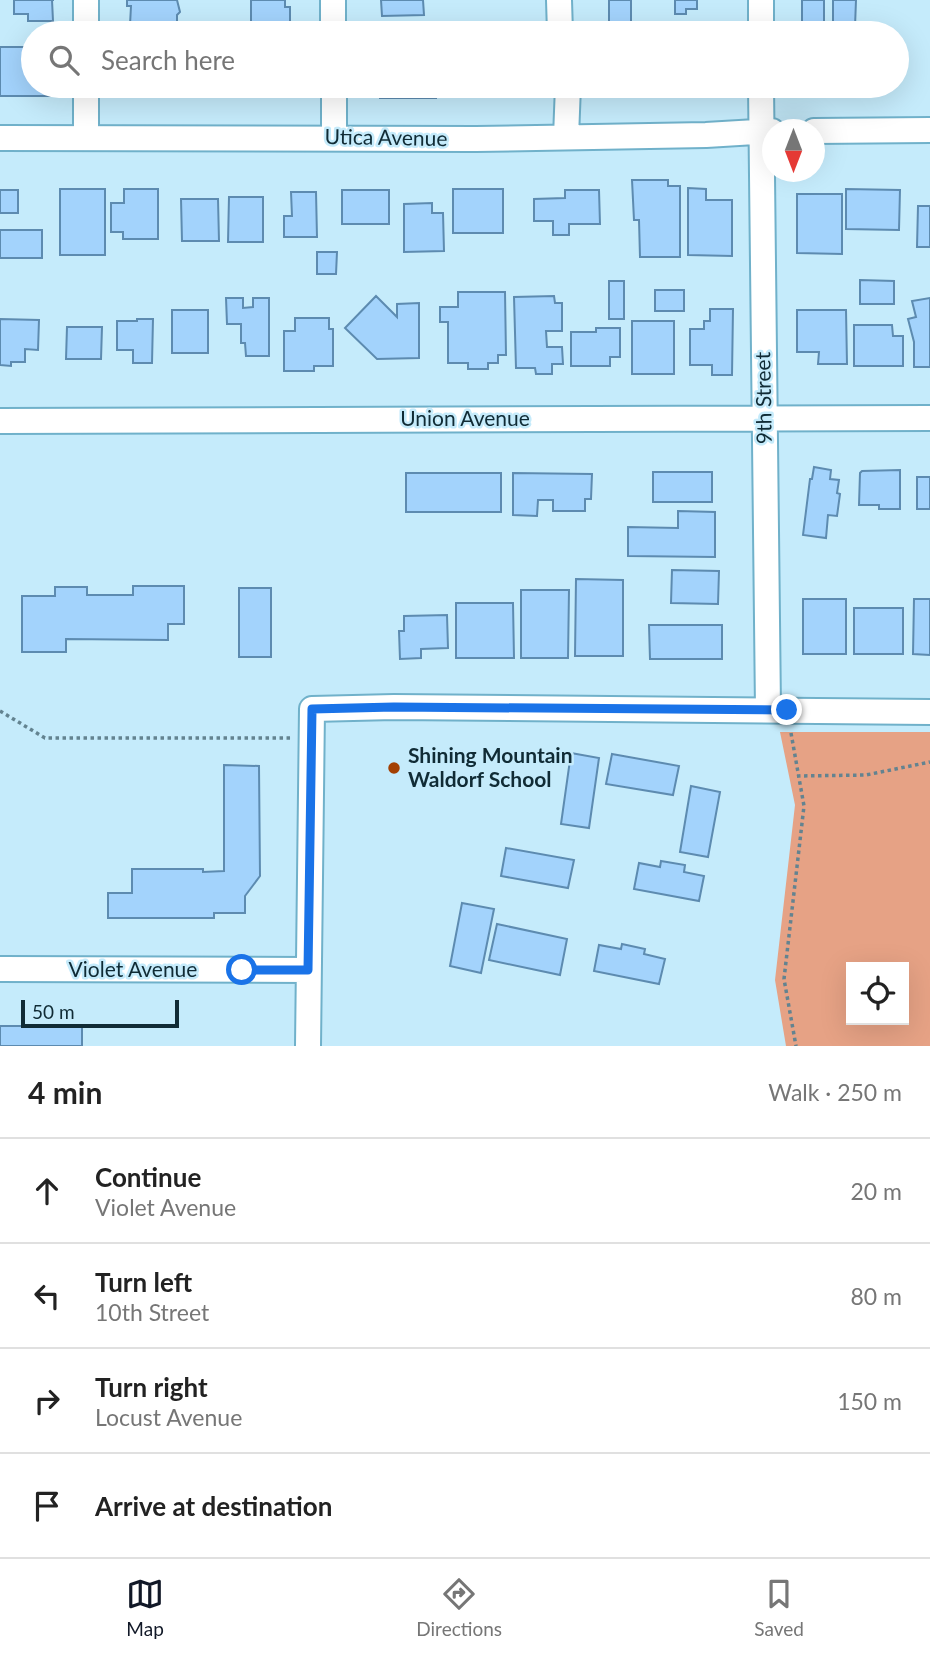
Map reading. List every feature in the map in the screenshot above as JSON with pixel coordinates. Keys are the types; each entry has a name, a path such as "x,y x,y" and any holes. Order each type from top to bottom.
{"street":[{"path":"86,0 86,21"},
{"path":"333,0 333,21"},
{"path":"559,0 560,21"},
{"path":"761,0 761,21"},
{"path":"86,98 86,137"},
{"path":"334,98 334,137"},
{"path":"566,137 568,98"},
{"name":"9th Street","path":"763,98 765,119"},
{"path":"825,131 930,130"},
{"name":"Utica Avenue","path":"0,138 476,139 706,135 762,131"},
{"name":"9th Street","path":"767,182 765,418 777,709"},
{"name":"Union Avenue","path":"0,421 930,418"},
{"path":"308,1046 312,709 394,707 930,712"},
{"name":"Violet Avenue","path":"0,969 308,970"}],"path":[{"path":"777,709 804,806 785,979 796,1046"},
{"path":"0,711 45,738 312,738"},
{"path":"797,776 866,775 930,762"}],"shaded area":[{"path":"780,732 930,732 930,1046 786,1046 775,980 795,805"}],"building":[{"path":"14,0 52,0 53,21 28,21 28,14 14,14"},
{"path":"127,0 177,0 180,12 177,21 130,21 131,6 127,6"},
{"path":"251,0 285,0 285,7 290,7 290,21 251,21"},
{"path":"381,0 423,0 424,15 382,16"},
{"path":"609,0 631,0 631,21 609,21"},
{"path":"675,0 697,0 697,9 686,9 686,14 675,14"},
{"path":"802,0 824,0 824,21 802,21"},
{"path":"833,0 856,0 855,21 833,21"},
{"path":"0,47 21,47 21,96 0,96"},
{"path":"632,180 668,180 668,186 680,186 680,257 640,257 639,220 634,220"},
{"path":"688,188 706,189 706,200 732,200 732,256 688,255"},
{"path":"60,189 105,189 105,255 60,255"},
{"path":"124,189 158,189 158,239 123,239 123,232 111,232 111,203 124,203"},
{"path":"453,189 503,189 503,233 453,233"},
{"path":"846,189 900,190 899,230 846,229"},
{"path":"0,190 18,190 18,213 0,213"},
{"path":"342,190 389,190 389,224 342,224"},
{"path":"565,190 599,190 600,224 569,224 569,235 553,235 553,221 534,221 534,199 565,198"},
{"path":"291,192 316,192 317,237 284,237 284,216 292,216"},
{"path":"797,194 842,194 842,254 797,253"},
{"path":"229,197 263,197 263,242 228,242"},
{"path":"181,199 218,199 219,241 182,241"},
{"path":"432,203 432,213 443,213 444,251 404,252 404,204"},
{"path":"918,206 930,206 930,247 917,247"},
{"path":"0,230 42,230 42,258 0,258"},
{"path":"317,252 337,252 336,274 317,274"},
{"path":"860,280 894,281 894,304 860,304"},
{"path":"609,281 624,281 624,319 609,319"},
{"path":"655,290 684,290 684,311 655,311"},
{"path":"458,292 505,292 506,355 498,355 498,363 488,363 488,369 468,369 468,363 448,363 448,322 440,322 440,307 458,307"},
{"path":"376,296 397,317 397,304 419,303 419,358 377,359 345,328"},
{"path":"554,296 555,303 562,303 562,331 546,331 547,347 562,347 563,364 552,364 552,374 536,374 535,368 516,368 514,297"},
{"path":"226,298 243,298 243,308 253,307 253,298 269,298 269,356 246,356 245,343 241,343 241,324 227,324"},
{"path":"930,298 930,367 914,367 914,342 908,319 916,317 912,301"},
{"path":"710,309 733,309 732,375 712,375 712,365 690,365 690,329 704,329 704,321 710,321"},
{"path":"172,310 208,310 208,353 172,353"},
{"path":"797,310 846,310 847,364 818,364 819,352 797,352"},
{"path":"295,318 329,318 329,329 333,329 333,366 314,366 314,371 284,371 284,331 295,331"},
{"path":"0,319 39,320 38,350 25,349 25,362 11,362 11,366 0,365"},
{"path":"153,319 152,363 133,363 133,350 117,350 117,321"},
{"path":"632,321 674,321 674,374 632,374"},
{"path":"854,325 892,325 893,336 903,336 903,366 854,366"},
{"path":"67,327 102,327 101,359 66,359"},
{"path":"596,328 620,328 620,357 610,357 610,366 571,366 571,332 596,332"},
{"path":"814,467 831,470 830,479 839,480 837,516 828,515 826,538 803,535"},
{"path":"900,470 900,509 859,505 862,471"},
{"path":"653,472 712,472 712,502 653,502"},
{"path":"406,473 501,473 501,512 406,512"},
{"path":"513,473 592,474 591,499 585,499 585,511 553,511 553,500 538,500 537,516 513,515"},
{"path":"917,477 930,477 930,509 917,509"},
{"path":"678,511 715,512 715,557 628,556 628,527 678,528"},
{"path":"672,570 719,571 718,604 671,603"},
{"path":"576,579 623,580 623,656 575,656"},
{"path":"133,586 184,586 184,624 168,624 168,640 66,639 66,652 22,652 22,596 55,596 55,587 87,587 87,595 133,595"},
{"path":"239,588 271,588 271,657 239,657"},
{"path":"521,590 569,590 568,658 521,658"},
{"path":"803,599 846,599 846,654 803,654"},
{"path":"914,599 930,599 930,655 913,654"},
{"path":"456,603 513,603 514,658 456,658"},
{"path":"854,608 903,608 903,654 854,654"},
{"path":"447,615 448,648 421,649 421,658 400,659 399,631 404,631 404,616"},
{"path":"649,625 722,625 722,659 650,659"},
{"path":"571,753 599,758 589,828 561,824"},
{"path":"612,754 679,766 673,795 606,784"},
{"path":"224,765 259,766 260,876 245,896 245,913 214,913 214,918 108,918 108,893 132,893 132,869 224,871"},
{"path":"691,786 720,792 708,857 680,852"},
{"path":"506,848 574,860 568,888 501,876"},
{"path":"661,861 685,865 684,872 704,876 699,901 634,889 639,863 660,867"},
{"path":"462,903 494,909 481,973 450,966"},
{"path":"497,924 567,939 560,975 489,960"},
{"path":"622,944 645,949 644,954 665,959 659,984 594,971 599,945 621,949"},
{"path":"0,1026 82,1026 82,1046 0,1046"}],"place":[{"name":"Shining Mountain Waldorf School","path":"394,768"}],"route":[{"path":"242,970 308,970 312,709 394,707 787,710"}]}
